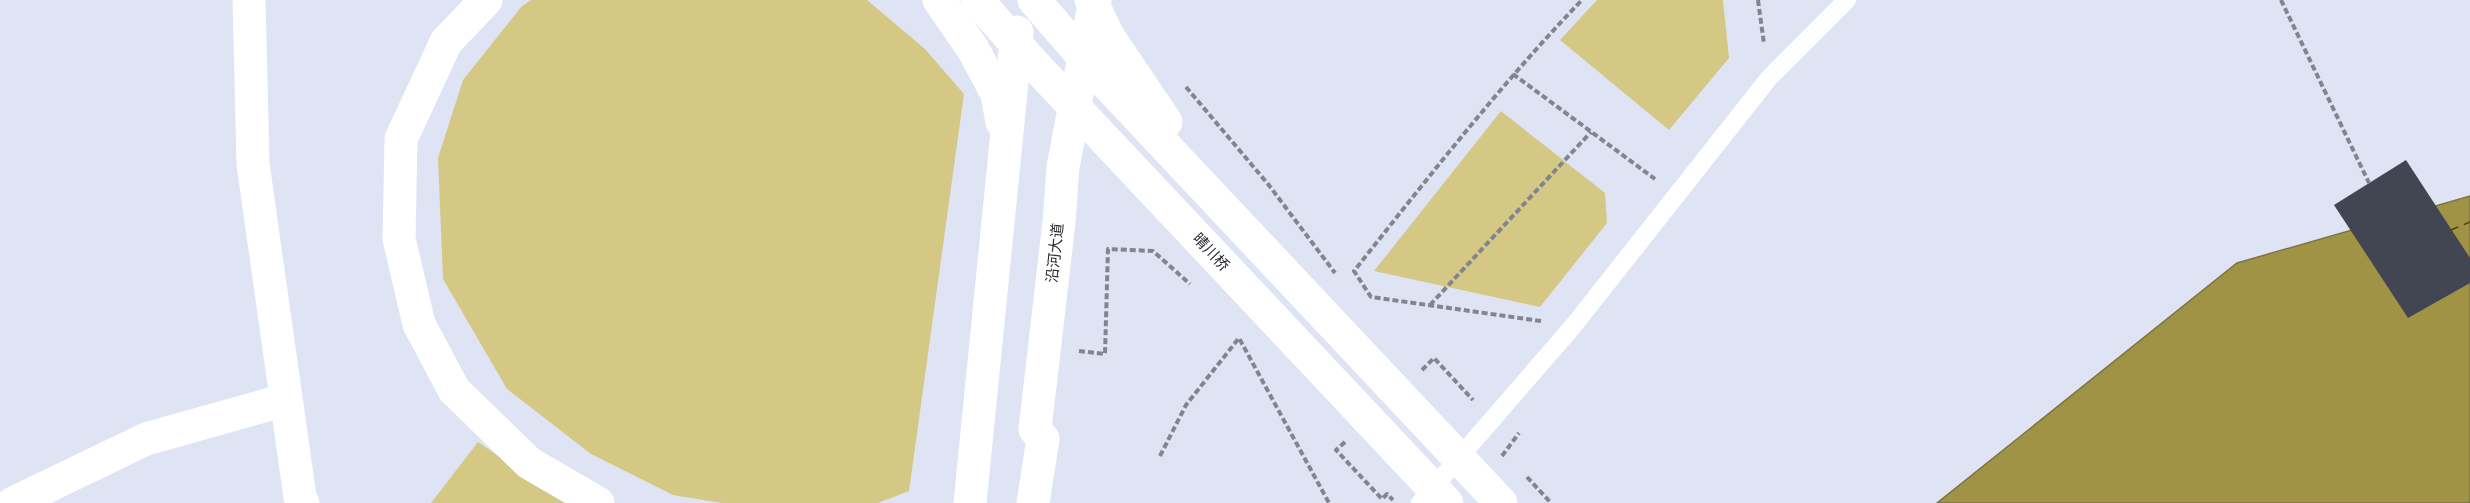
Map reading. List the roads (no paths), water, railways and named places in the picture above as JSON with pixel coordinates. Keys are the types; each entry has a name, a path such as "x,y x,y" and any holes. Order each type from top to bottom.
{"main road":[{"path":"249,0 253,164 285,400 300,497 303,503"},
{"path":"486,0 446,42 401,140 399,239 419,324 454,390 529,463 598,503"},
{"path":"939,0 1032,62"},
{"path":"939,0 973,49 997,94 1006,142"},
{"name":"晴川桥","path":"977,0 1032,62 1447,503"},
{"path":"970,503 1020,0"},
{"path":"1034,0 1105,82 1501,503"},
{"path":"1087,6 1136,80 1244,230"},
{"name":"沿河大道","path":"1033,503 1043,439 1035,429 1059,222 1063,167 1087,6"},
{"path":"13,503 146,439 285,400"}],"lane":[{"path":"1420,503 1574,325 1769,78 1847,0"}]}
